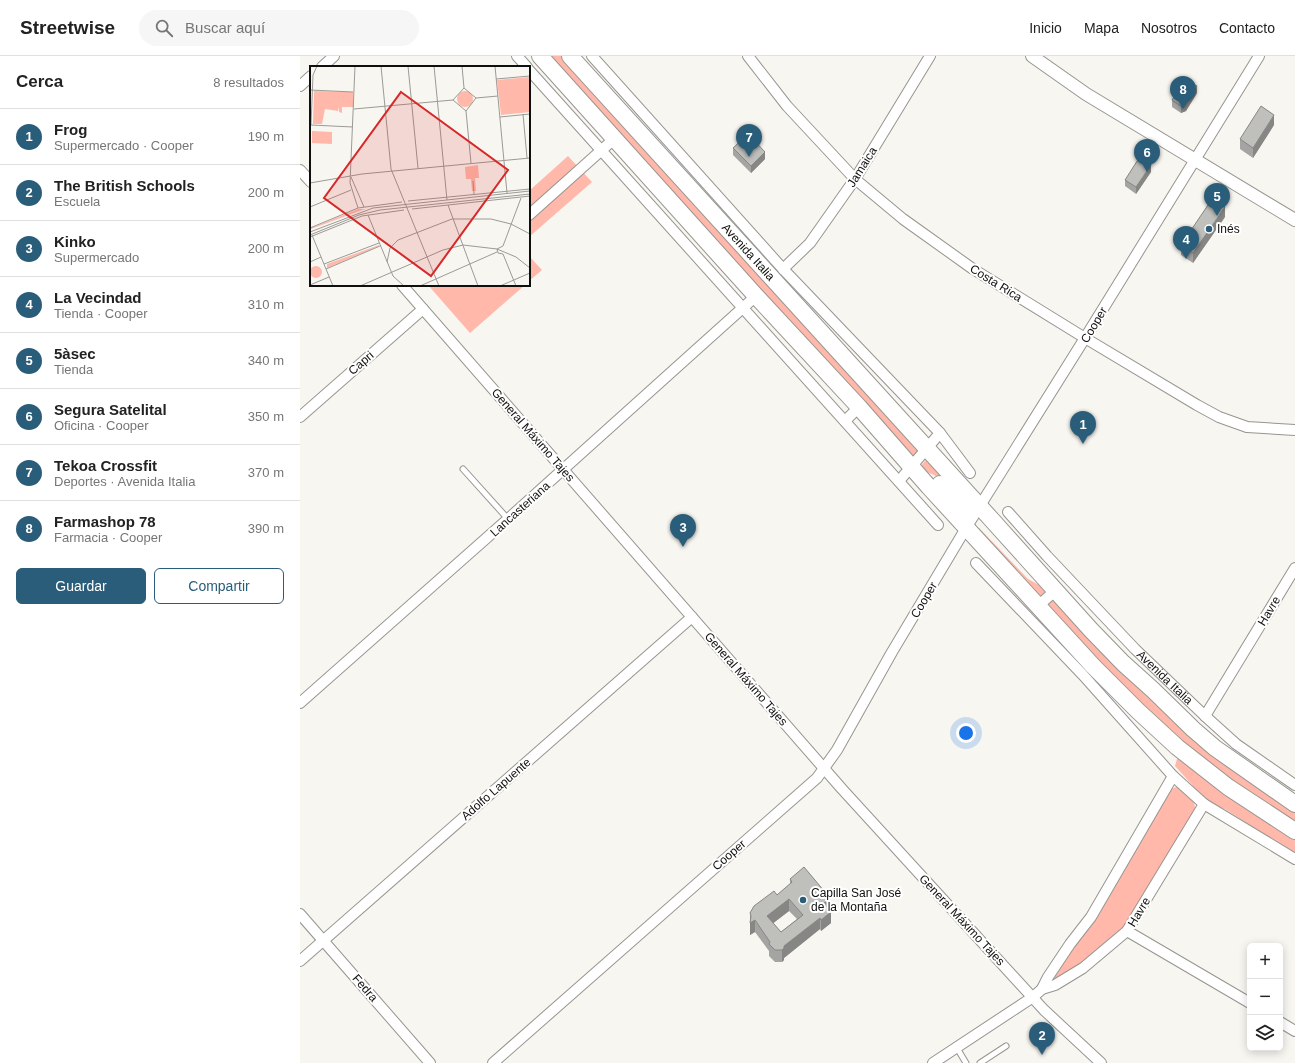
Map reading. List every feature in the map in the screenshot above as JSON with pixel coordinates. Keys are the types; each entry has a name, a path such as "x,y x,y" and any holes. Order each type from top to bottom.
{"main road":[{"name":"Avenida Italia","path":"540,56 756,296 859,407 966,528 1017,582 1038,606 1088,670 1114,698 1138,711 1177,747 1228,787 1295,832"},
{"name":"Avenida Italia","path":"570,56 926,449 1123,663 1154,690 1193,729 1221,752 1295,804"},
{"path":"911,466 921,474 936,481 968,510 974,510 980,507"},
{"path":"966,528 975,523 981,524 1020,566 1051,585"}],"street":[{"path":"323,66 334,56"},
{"path":"517,56 526,66"},
{"name":"Avenida Italia","path":"592,56 783,269 940,433 970,473"},
{"name":"Costa Rica","path":"748,56 786,106 855,179 903,219 973,269 1085,338 1219,417 1247,427 1295,430"},
{"name":"Jamaica","path":"783,269 810,243 855,179 930,56"},
{"path":"1032,56 1086,94 1295,220"},
{"name":"Cooper","path":"492,1063 817,778 825,768 837,750 892,652 966,528 1259,56"},
{"path":"530,71 938,525"},
{"path":"300,86 310,77"},
{"path":"530,213 614,139"},
{"path":"300,170 310,181"},
{"path":"639,192 652,180"},
{"name":"General Máximo Tajes","path":"403,286 825,768 973,933 1033,996 1044,1010 1101,1063"},
{"name":"Lancasteriana","path":"300,703 564,470 756,296"},
{"name":"Capri","path":"300,417 423,309"},
{"path":"845,421 859,407"},
{"path":"868,448 882,433"},
{"path":"899,481 940,433"},
{"path":"917,501 929,487"},
{"name":"Avenida Italia","path":"1008,512 1047,556 1135,649 1205,716 1236,744 1295,784"},
{"path":"1034,567 1047,556"},
{"name":"Avenida Italia","path":"976,563 1005,593 1088,670"},
{"name":"Havre","path":"1205,716 1295,568"},
{"path":"1005,593 1017,582"},
{"path":"1038,606 1051,585"},
{"name":"Adolfo Lapuente","path":"300,961 692,617"},
{"name":"Avenida Italia","path":"1114,698 1173,776 1204,804 1295,859"},
{"name":"Havre","path":"1042,989 1048,977 1070,944 1091,917 1173,776"},
{"name":"Havre","path":"933,1063 1042,989 1055,985 1083,968 1127,931 1204,804"},
{"name":"Fedra","path":"300,914 430,1063"},
{"path":"1127,931 1247,1001"},
{"path":"1283,1024 1295,1031"}],"lane":[{"path":"463,469 508,519"},
{"path":"980,1063 1006,1046"},
{"path":"957,1048 966,1063"}],"shaded area":[{"path":"548,56 561,56 918,449 915,455 911,455"},
{"path":"568,156 592,182 530,236 530,190"},
{"path":"530,257 542,270 530,280"},
{"path":"429,286 524,286 470,333"},
{"path":"926,460 928,460 967,502 934,475 924,471 921,466"},
{"path":"979,528 1028,579 1045,590 1043,596 1039,596 978,529"},
{"path":"1049,601 1055,601 1128,678 1171,720 1191,737 1295,811 1295,822 1207,763 1142,706 1047,606"},
{"path":"1179,758 1295,838 1295,854 1225,809 1215,806 1204,798 1175,766 1177,759"},
{"path":"1176,787 1189,795 1195,805 1195,808 1124,928 1079,965 1057,979 1055,978 1054,976 1171,789"}],"building":[{"path":"1185,79 1197,86 1186,104 1181,106 1172,100"},
{"path":"1261,106 1274,115 1253,148 1240,139"},
{"path":"748,134 765,152 751,166 733,148"},
{"path":"1139,158 1151,165 1136,187 1125,180"},
{"path":"1216,201 1225,207 1193,253 1181,245 1210,202"},
{"path":"804,867 830,898 824,903 831,912 821,920 820,918 784,946 782,950 775,950 769,944 770,942 755,920 750,923 750,913 754,906 774,891 777,895 792,882 790,879","holes":["789,899 803,915 781,932 767,916"]}],"place":[{"name":"Farmashop 78","path":"1183,109"},
{"name":"Tekoa Crossfit","path":"749,157"},
{"name":"Segura Satelital","path":"1147,172"},
{"name":"5àsec","path":"1217,216"},
{"name":"Inés","path":"1209,229"},
{"name":"La Vecindad","path":"1186,259"},
{"name":"Frog","path":"1083,444"},
{"name":"Kinko","path":"683,547"},
{"name":"Capilla San José de la Montaña","path":"803,900"},
{"name":"The British Schools","path":"1042,1055"}]}
